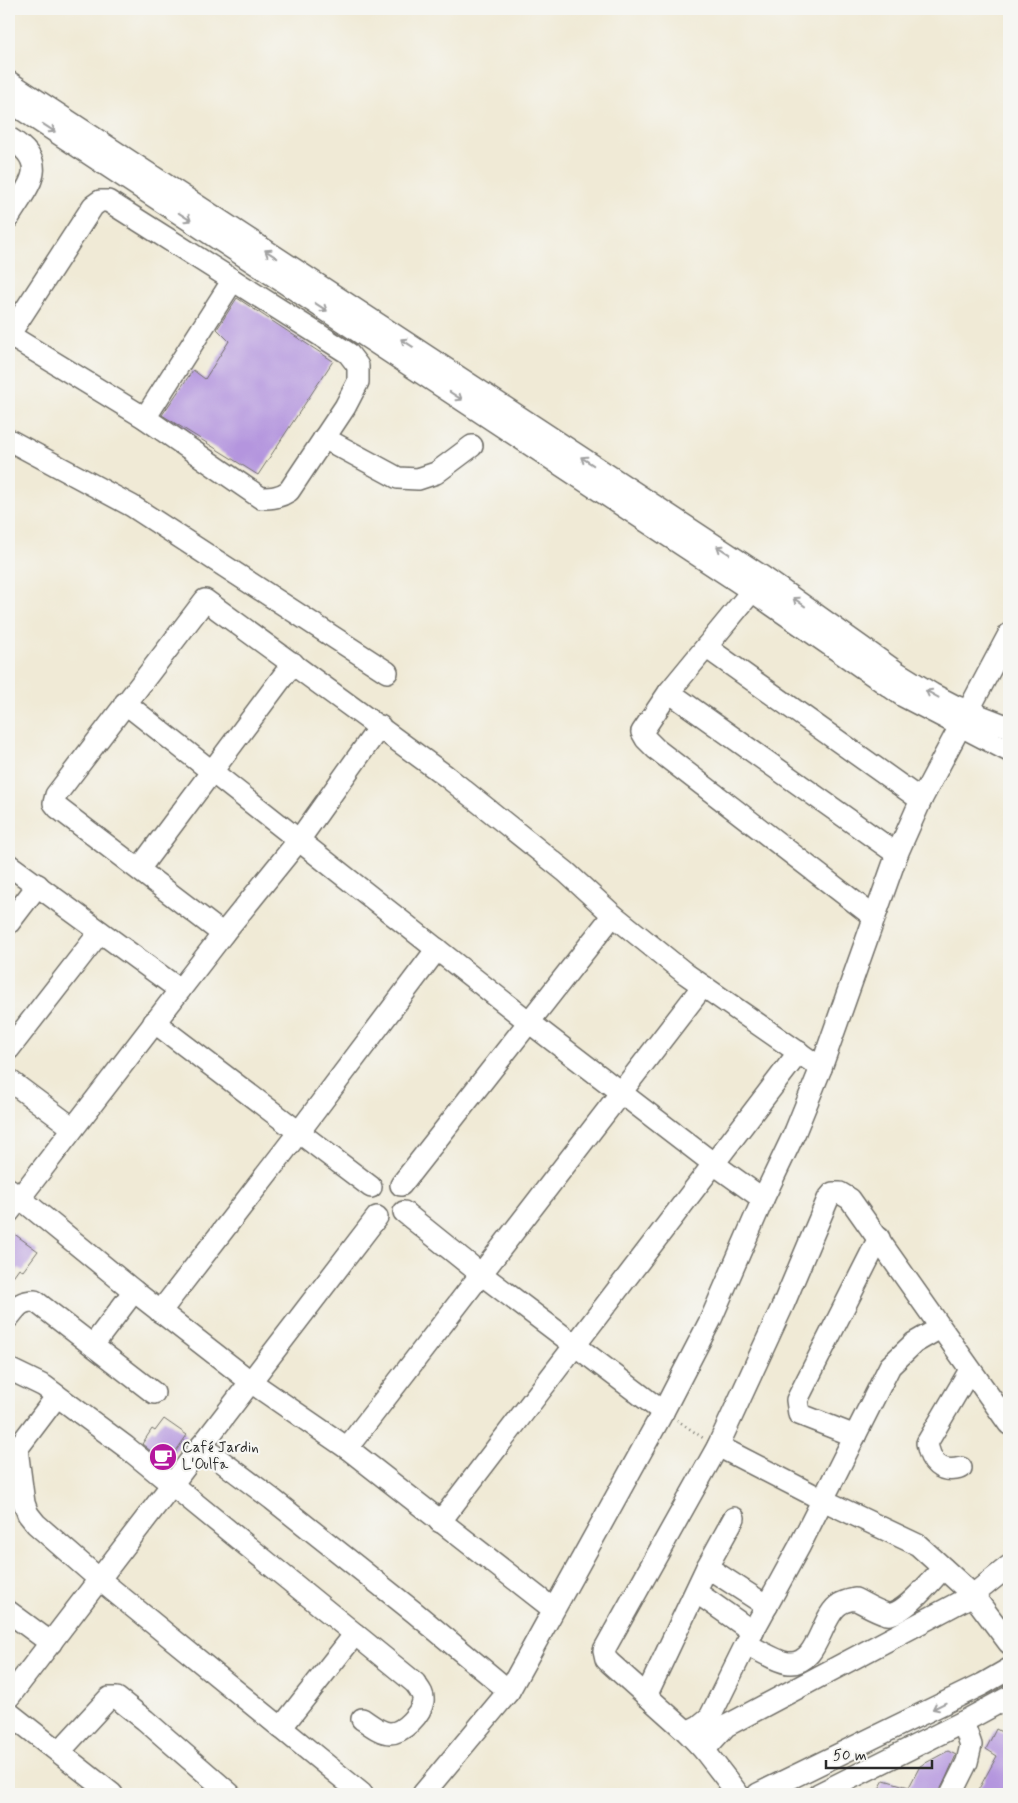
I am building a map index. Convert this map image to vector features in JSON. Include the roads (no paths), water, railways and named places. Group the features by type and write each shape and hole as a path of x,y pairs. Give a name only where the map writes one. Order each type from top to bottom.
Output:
{"street":[{"path":"9,82 758,584"},
{"path":"9,101 758,584 932,694 1009,751"},
{"path":"9,138 21,146 30,157 34,167 30,182 9,217"},
{"path":"100,201 108,201 348,353 358,366 358,382 345,408 289,491 280,496 261,498 145,418 9,335 93,206 100,201"},
{"path":"145,418 233,280"},
{"path":"324,438 398,478 418,479 436,473 472,446"},
{"path":"9,440 132,506 387,672"},
{"path":"758,584 669,692 642,732 646,739 656,748 874,917"},
{"path":"222,934 54,803 56,795 205,600 446,776 566,872 614,915 686,974 821,1068"},
{"path":"423,1794 509,1691 554,1609 670,1416 710,1319 795,1132 821,1068 897,854 921,800 1009,634"},
{"path":"706,647 921,800"},
{"path":"139,870 293,663"},
{"path":"669,692 897,854"},
{"path":"126,703 529,1022 714,1164 763,1199"},
{"path":"964,718 1009,727"},
{"path":"380,726 299,840 222,934 73,1128 12,1200 251,1382 347,1448 554,1609"},
{"path":"9,865 180,990"},
{"path":"9,923 38,885"},
{"path":"401,1184 614,915"},
{"path":"12,1038 100,932"},
{"path":"160,1312 437,950"},
{"path":"347,1448 703,986"},
{"path":"154,1022 371,1187"},
{"path":"440,1522 799,1052"},
{"path":"9,1080 73,1128"},
{"path":"389,1179 401,1184 407,1195 407,1206 404,1212 394,1219 388,1220 377,1217 368,1207 368,1193 371,1187 376,1182 389,1179"},
{"path":"738,1794 704,1750 687,1732 610,1663 606,1658 604,1650 784,1303 828,1199 833,1193 840,1192 850,1199 1009,1424"},
{"path":"404,1212 481,1274 670,1416"},
{"path":"9,1698 377,1217"},
{"path":"855,1436 799,1414 797,1400 879,1238"},
{"path":"93,1345 134,1292"},
{"path":"9,1317 19,1304 26,1301 35,1301 154,1393"},
{"path":"687,1732 699,1726 710,1717 823,1500 890,1366 914,1343 940,1328"},
{"path":"9,1369 44,1386 126,1447 415,1683 422,1693 423,1701 420,1710 405,1728 399,1732 384,1733 362,1719"},
{"path":"961,1468 952,1471 938,1466 929,1456 926,1443 970,1370"},
{"path":"57,1396 13,1446 24,1503 28,1514 36,1524 99,1579 362,1794"},
{"path":"713,1443 823,1500 918,1545 972,1595 1009,1643"},
{"path":"201,1446 406,1606 509,1691"},
{"path":"646,1696 708,1567 734,1518"},
{"path":"704,1750 726,1726 972,1595 1009,1566"},
{"path":"708,1567 767,1606"},
{"path":"696,1592 750,1638 788,1663 800,1662 809,1655 833,1611 840,1604 855,1599 888,1614 895,1613 906,1606 943,1568"},
{"path":"9,1612 51,1643"},
{"path":"282,1728 355,1634"},
{"path":"758,1794 983,1684 1009,1669"},
{"path":"819,1794 963,1722 1006,1703 983,1684"},
{"path":"59,1752 109,1698 117,1698 230,1794"},
{"path":"9,1713 112,1794"},
{"path":"951,1794 967,1762 971,1745 963,1722"}],"place":[{"name":"Café Jardin L'Oulfa","path":"163,1457"}]}
